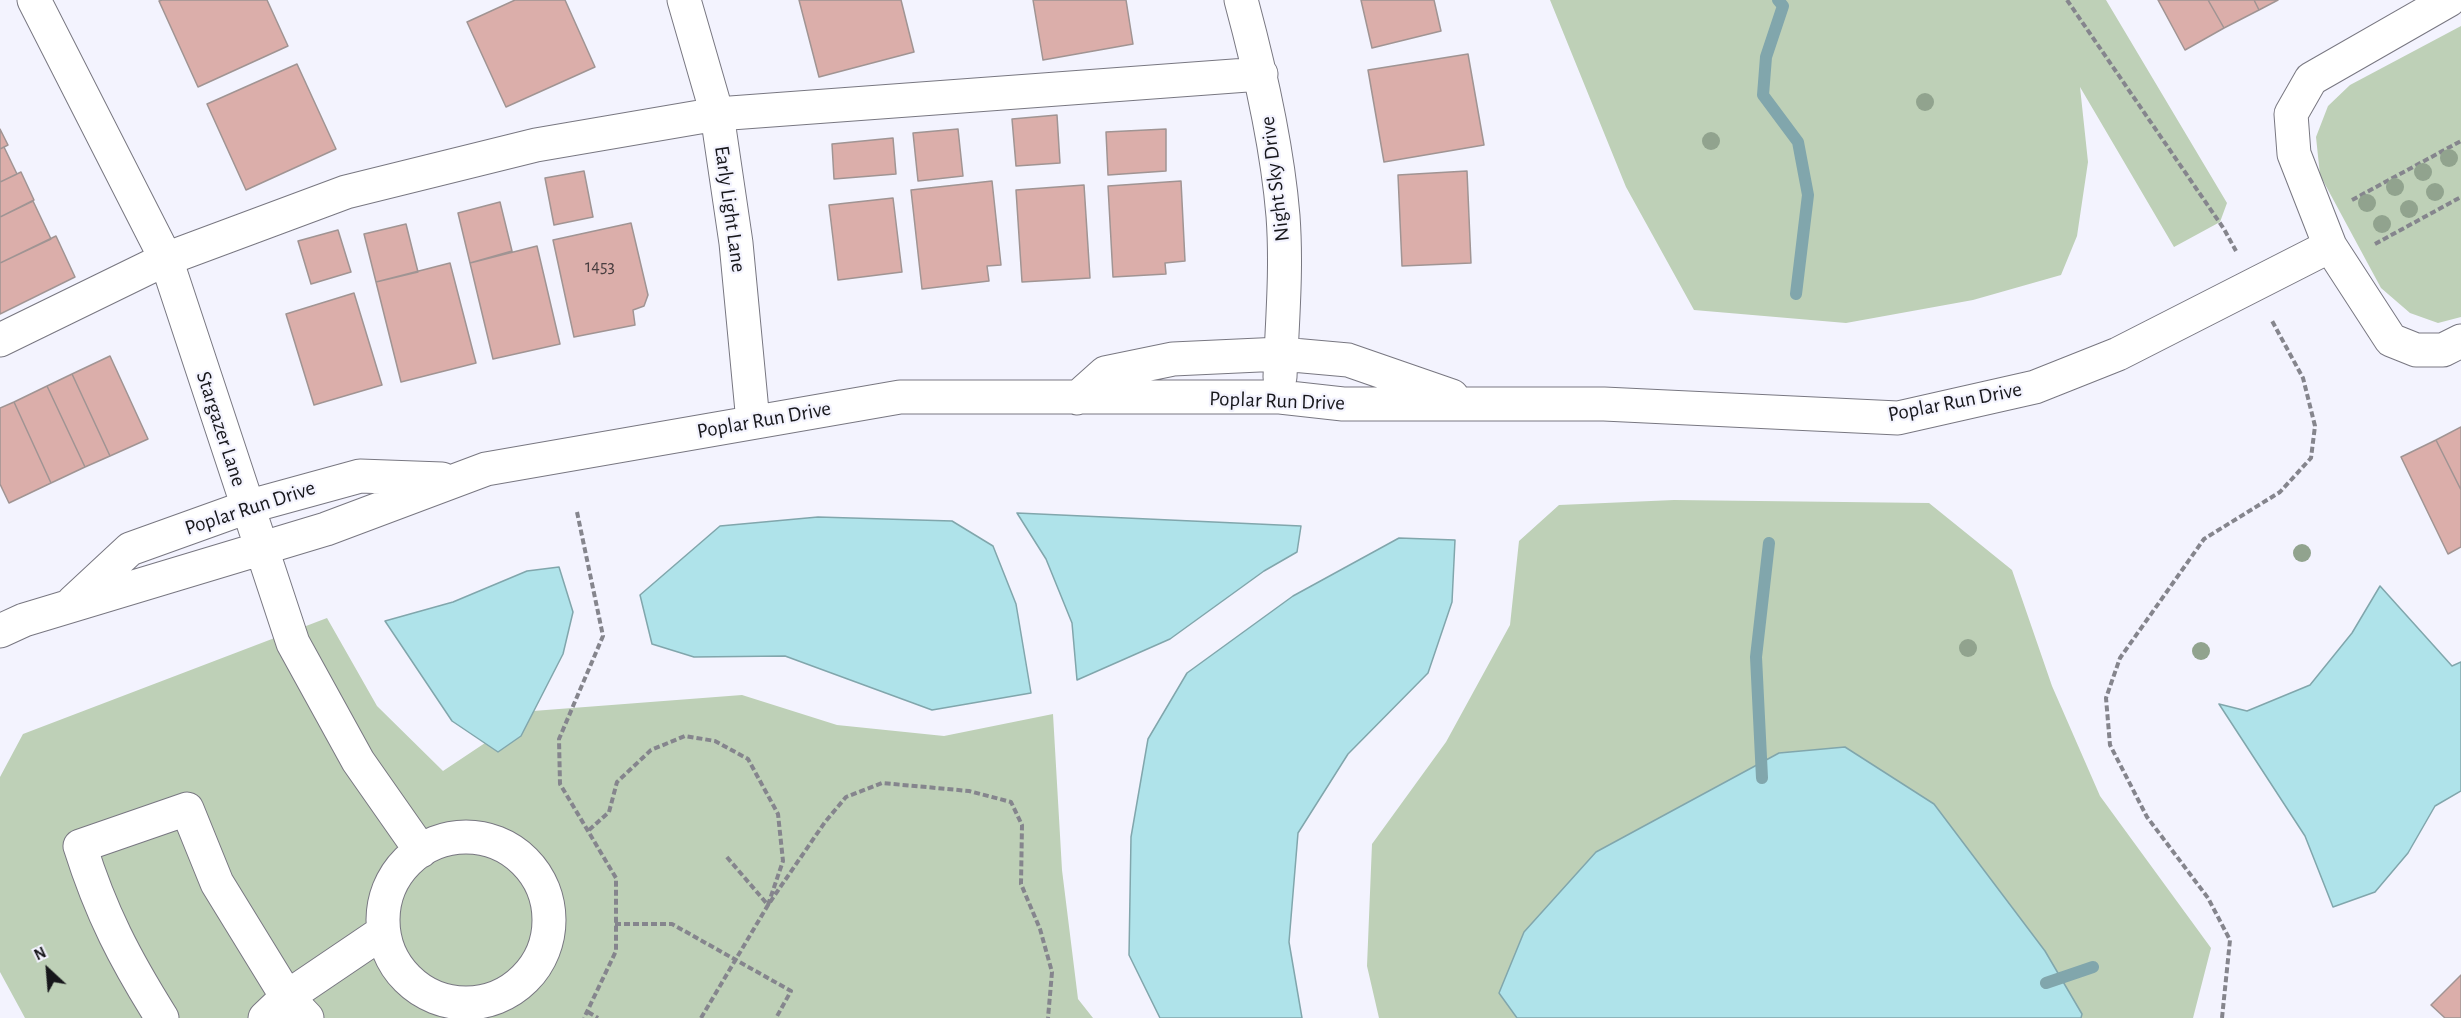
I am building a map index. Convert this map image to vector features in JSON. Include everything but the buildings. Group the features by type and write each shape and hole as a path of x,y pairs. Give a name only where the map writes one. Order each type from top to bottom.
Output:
{"street":[{"name":"Stargazer Lane","path":"34,0 166,259 293,643 358,761 421,851"},
{"name":"Early Light Lane","path":"684,0 717,114 736,243 753,422"},
{"name":"Night Sky Drive","path":"1241,0 1261,74 1283,216 1284,304 1280,397"},
{"path":"2449,0 2311,79 2291,114 2294,154 2330,246 2391,340 2416,350 2443,350 2461,341"},
{"path":"0,340 166,259 346,192 536,145 717,114 1261,74"},
{"name":"Poplar Run Drive","path":"0,631 24,620 326,529 486,469 900,397 1280,397 1343,404 1604,404 1898,418 2035,387 2118,354 2330,246"},
{"name":"Poplar Run Drive","path":"1077,398 1105,373 1173,358 1281,354 1348,360 1476,404"},
{"name":"Poplar Run Drive","path":"69,607 130,549 247,507 360,476 456,480"},
{"path":"162,1018 124,956 95,894 80,846 187,809 216,883 286,1011 383,932"},
{"path":"476,837 503,846 526,862 542,886 550,913 547,942 535,968 515,988 489,1001 461,1004 433,997 409,981 403,974 392,958 383,932 384,908 391,886 403,867 421,851 447,840 476,837"}],"path":[{"path":"2067,0 2224,229"},
{"path":"2351,200 2461,141"},
{"path":"2374,245 2461,197"},
{"path":"2222,1018 2230,940 2208,898 2147,817 2110,745 2106,698 2120,658 2204,539 2280,492 2311,458 2315,426 2303,378 2279,335"},
{"path":"577,512 603,636 559,739 560,784 616,878 616,951 584,1018"},
{"path":"588,830 609,812 618,782 651,750 685,736 715,741 748,759 778,814 783,861 768,905"},
{"path":"701,1018 768,905 825,822 846,797 882,783 969,791 1011,802 1022,825 1021,884 1040,929 1052,972 1048,1018"},
{"path":"726,856 768,905"},
{"path":"615,924 672,924 791,991 776,1018"},
{"path":"588,1012 598,1018"}],"green space":[{"path":"1550,0 2106,0 2227,203 2220,222 2174,247 2080,87 2088,162 2077,236 2061,275 1973,300 1846,323 1694,310 1626,187"},
{"path":"2461,26 2461,317 2438,323 2410,313 2381,288 2320,175 2316,137 2328,106 2350,85"},
{"path":"1674,500 1929,503 2012,570 2052,686 2100,796 2211,948 2193,1018 1379,1018 1367,966 1372,844 1446,742 1510,625 1519,541 1559,505"},
{"path":"327,618 377,706 443,771 533,711 742,695 837,725 944,736 1053,714 1062,870 1078,999 1093,1018 25,1018 0,972 0,777 23,734"}],"water":[{"path":"1017,513 1301,526 1297,552 1264,571 1170,639 1077,680 1072,623 1046,559"},
{"path":"818,517 952,521 993,546 1016,604 1031,693 932,710 785,656 694,657 652,644 640,595 720,526"},
{"path":"1399,538 1455,540 1452,602 1428,673 1348,754 1298,833 1289,942 1302,1018 1160,1018 1129,955 1131,837 1148,739 1187,673 1293,596"},
{"path":"559,567 573,612 563,654 521,736 498,752 452,721 385,621 453,602 527,571"},
{"path":"2380,586 2452,666 2461,662 2461,791 2435,806 2408,853 2375,892 2333,907 2305,836 2219,704 2247,711 2310,685 2352,633"},
{"path":"1845,747 1934,804 2045,951 2082,1014 2081,1018 1517,1018 1499,993 1524,932 1596,852 1779,753"}],"waterway":[{"path":"1778,0 1783,6 1766,57 1763,95 1798,142 1808,195 1796,294"},
{"path":"1762,778 1756,657 1769,543"},
{"path":"2046,983 2093,967"}]}
